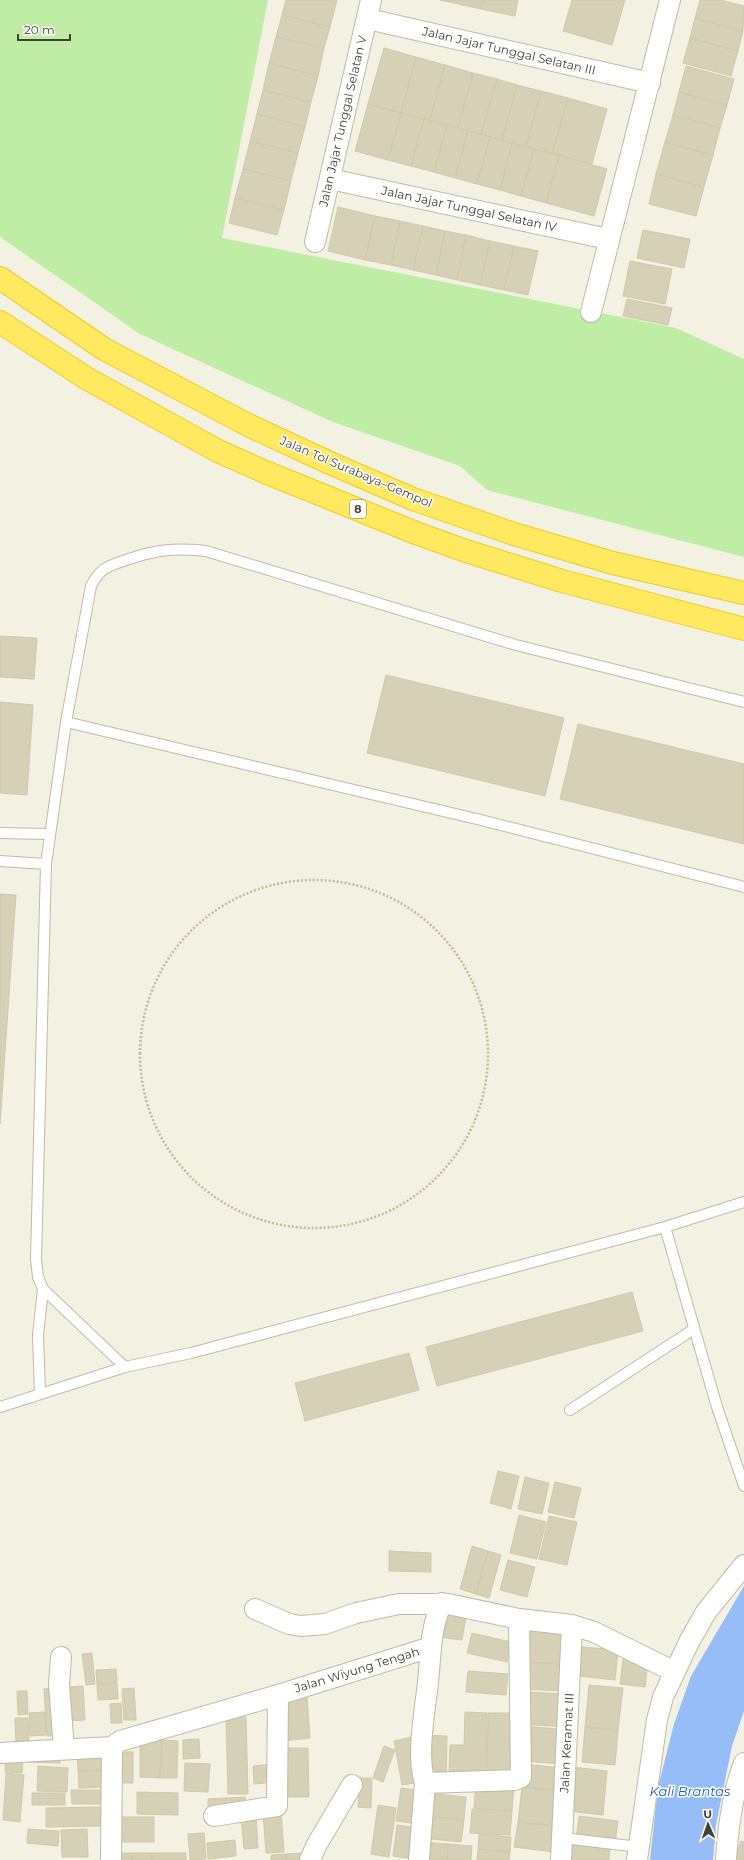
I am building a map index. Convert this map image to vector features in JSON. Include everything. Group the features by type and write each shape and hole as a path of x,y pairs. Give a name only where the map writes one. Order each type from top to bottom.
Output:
{"highway":[{"name":"Jalan Tol Surabaya–Gempol","path":"0,278 104,349 250,426 330,464 413,499 514,534 613,563 744,593"},
{"name":"8","path":"0,322 86,378 218,451 265,472 466,551 562,581 744,628"}],"street":[{"path":"591,312 608,239 650,83 670,0"},
{"name":"Jalan Jajar Tunggal Selatan III","path":"369,9 650,83"},
{"name":"Jalan Jajar Tunggal Selatan V","path":"315,242 369,9"},
{"name":"Jalan Jajar Tunggal Selatan IV","path":"330,179 608,239"},
{"path":"638,1853 656,1720 663,1697 688,1642 706,1612 744,1565"},
{"path":"255,1609 289,1624 301,1626 325,1624 356,1613 399,1604 442,1603 519,1619 572,1625 594,1632 675,1672"},
{"name":"Jalan Wiyung Tengah","path":"0,1753 112,1747 120,1741 278,1695 431,1647 439,1610 442,1603"},
{"path":"426,1783 515,1780 521,1777 519,1619"},
{"name":"Jalan Keramat III","path":"562,1860 572,1625"},
{"path":"419,1860 426,1783 423,1776 422,1731 431,1647"},
{"path":"60,1657 59,1684 64,1749"},
{"path":"214,1816 277,1806 278,1695"},
{"path":"111,1860 112,1747"},
{"path":"726,1860 728,1829 744,1763"},
{"path":"310,1860 316,1846 352,1785"}],"lane":[{"path":"125,1367 43,1289 38,1277 36,1259 46,864 49,834 66,722 91,586 96,576 105,567 152,551 182,549 206,551 516,645 744,702"},
{"path":"66,722 481,820 744,887"},
{"path":"0,832 49,834"},
{"path":"0,861 46,864"},
{"path":"0,1406 125,1367 198,1351 665,1227 744,1202"},
{"path":"665,1227 717,1407 744,1486"},
{"path":"40,1394 38,1335 43,1289"},
{"path":"570,1410 694,1329"},
{"path":"563,1838 638,1853"}],"path":[{"path":"308,880 342,882 374,890 404,905 431,924 454,950 472,979 484,1012 489,1046 487,1080 479,1113 464,1144 443,1172 417,1195 387,1212 354,1223 320,1228 285,1225 252,1216 221,1201 194,1180 171,1154 154,1124 143,1091 139,1057 142,1023 152,990 168,959 189,933 214,911 243,895 275,884 308,880"}],"green space":[{"path":"0,0 268,0 222,238 676,328 744,359 744,557 487,490 460,466 333,422 140,334 0,237"}],"water":[{"name":"Kali Brantas","path":"744,1586 744,1711 732,1746 716,1825 713,1860 650,1860 658,1787 674,1724 691,1676"}],"building":[{"path":"286,0 337,0 330,27 282,15"},
{"path":"440,0 483,0 481,9"},
{"path":"483,0 518,0 515,16 481,9"},
{"path":"572,0 625,0 612,45 563,31"},
{"path":"700,0 720,0 744,6 743,31 695,18"},
{"path":"282,15 330,27 324,48 276,37"},
{"path":"695,18 743,31 738,51 690,38"},
{"path":"276,37 324,48 318,76 269,63"},
{"path":"690,38 738,51 731,76 683,63"},
{"path":"384,48 416,57 401,113 368,104"},
{"path":"416,57 445,65 430,120 401,113"},
{"path":"269,63 318,76 311,102 263,90"},
{"path":"445,65 473,73 458,128 430,120"},
{"path":"686,66 734,79 727,105 679,92"},
{"path":"473,73 497,79 481,134 458,128"},
{"path":"497,79 517,85 502,140 481,134"},
{"path":"517,85 541,91 526,147 502,140"},
{"path":"263,90 311,102 305,127 257,114"},
{"path":"541,91 568,98 552,154 526,147"},
{"path":"679,92 727,105 720,128 673,115"},
{"path":"568,98 607,109 592,164 552,154"},
{"path":"368,104 401,113 388,160 355,151"},
{"path":"401,113 424,119 411,166 388,160"},
{"path":"257,114 305,127 298,153 250,141"},
{"path":"673,115 720,128 713,155 665,142"},
{"path":"424,119 447,125 434,172 411,166"},
{"path":"447,125 468,131 455,178 434,172"},
{"path":"468,131 490,137 477,184 455,178"},
{"path":"490,137 512,143 500,190 477,184"},
{"path":"250,141 298,153 291,181 243,169"},
{"path":"665,142 713,155 704,187 656,174"},
{"path":"512,143 534,149 521,196 500,190"},
{"path":"534,149 559,155 546,203 521,196"},
{"path":"559,155 607,169 594,216 546,203"},
{"path":"243,169 291,181 284,210 235,198"},
{"path":"656,174 704,187 696,216 649,204"},
{"path":"235,198 284,210 277,235 229,223"},
{"path":"338,207 375,216 365,260 328,251"},
{"path":"375,216 400,221 391,265 365,260"},
{"path":"400,221 423,226 413,270 391,265"},
{"path":"423,226 445,231 436,275 413,270"},
{"path":"643,230 690,239 684,268 637,258"},
{"path":"445,231 466,235 457,280 436,275"},
{"path":"466,235 490,241 480,285 457,280"},
{"path":"490,241 514,246 504,290 480,285"},
{"path":"514,246 538,251 528,295 504,290"},
{"path":"630,261 672,269 665,304 623,296"},
{"path":"627,299 672,308 668,325 623,316"},
{"path":"0,636 37,638 34,679 0,677"},
{"path":"386,675 564,718 545,796 367,753"},
{"path":"0,702 33,705 27,795 0,793"},
{"path":"578,724 744,764 744,844 560,799"},
{"path":"0,894 16,895 0,1124"},
{"path":"632,1292 643,1331 437,1386 426,1347"},
{"path":"409,1353 419,1390 305,1421 295,1383"},
{"path":"498,1471 519,1476 511,1509 490,1503"},
{"path":"525,1477 549,1483 542,1514 518,1509"},
{"path":"555,1482 581,1488 574,1518 548,1512"},
{"path":"519,1515 546,1522 537,1559 510,1553"},
{"path":"549,1516 577,1522 567,1565 539,1559"},
{"path":"472,1546 488,1551 476,1594 460,1589"},
{"path":"389,1551 431,1553 431,1572 389,1571"},
{"path":"488,1551 501,1555 489,1598 476,1594"},
{"path":"508,1560 535,1567 527,1597 500,1590"},
{"path":"443,1607 467,1611 462,1640 439,1637"},
{"path":"522,1630 568,1632 567,1664 521,1662"},
{"path":"472,1633 511,1642 507,1662 467,1653"},
{"path":"582,1647 618,1650 615,1680 579,1676"},
{"path":"92,1653 95,1684 86,1685 82,1654"},
{"path":"623,1659 648,1662 645,1687 620,1684"},
{"path":"521,1662 567,1664 566,1691 520,1689"},
{"path":"116,1669 117,1683 97,1684 96,1670"},
{"path":"468,1671 508,1674 506,1695 466,1692"},
{"path":"117,1683 118,1699 98,1700 97,1684"},
{"path":"589,1685 623,1688 618,1730 585,1727"},
{"path":"83,1686 85,1720 69,1721 67,1687"},
{"path":"60,1688 63,1735 47,1736 44,1689"},
{"path":"134,1688 136,1720 124,1720 122,1689"},
{"path":"17,1691 27,1691 28,1714 18,1715"},
{"path":"523,1692 566,1694 565,1727 522,1724"},
{"path":"307,1697 310,1738 282,1741 279,1699"},
{"path":"121,1703 122,1723 111,1723 110,1704"},
{"path":"45,1712 46,1735 30,1736 29,1713"},
{"path":"465,1712 487,1713 486,1774 449,1774 450,1745 464,1745"},
{"path":"488,1713 517,1713 516,1775 487,1775"},
{"path":"226,1717 246,1717 248,1794 228,1794"},
{"path":"15,1718 28,1718 29,1742 16,1743"},
{"path":"525,1726 567,1730 563,1764 522,1761"},
{"path":"585,1727 618,1730 615,1765 582,1762"},
{"path":"425,1735 447,1736 446,1780 424,1779"},
{"path":"412,1737 421,1782 402,1785 394,1741"},
{"path":"199,1739 200,1758 183,1759 183,1740"},
{"path":"140,1740 162,1740 160,1778 140,1777"},
{"path":"162,1740 178,1741 177,1778 160,1778"},
{"path":"384,1746 395,1750 383,1782 373,1778"},
{"path":"279,1748 308,1748 309,1797 280,1797"},
{"path":"103,1749 104,1770 78,1771 77,1751"},
{"path":"28,1752 60,1753 60,1763 28,1762"},
{"path":"118,1752 133,1752 133,1783 118,1783"},
{"path":"6,1754 23,1754 22,1773 5,1772"},
{"path":"185,1763 210,1764 208,1792 184,1791"},
{"path":"273,1764 276,1782 254,1784 253,1766"},
{"path":"524,1764 562,1768 560,1791 522,1787"},
{"path":"38,1766 68,1768 67,1792 37,1791"},
{"path":"572,1767 607,1771 603,1815 567,1811"},
{"path":"104,1770 104,1787 79,1788 78,1771"},
{"path":"6,1773 24,1775 20,1822 3,1820"},
{"path":"360,1778 372,1778 371,1808 358,1807"},
{"path":"476,1783 514,1786 512,1811 474,1808"},
{"path":"522,1787 560,1791 556,1826 518,1822"},
{"path":"401,1788 423,1791 418,1824 396,1821"},
{"path":"71,1790 104,1790 104,1804 72,1804"},
{"path":"137,1792 178,1793 178,1815 137,1814"},
{"path":"32,1793 65,1793 65,1805 32,1805"},
{"path":"427,1793 466,1797 464,1820 425,1816"},
{"path":"245,1797 246,1809 208,1811 208,1799"},
{"path":"378,1805 396,1808 389,1857 371,1854"},
{"path":"100,1807 101,1826 46,1827 46,1808"},
{"path":"472,1809 512,1811 510,1835 470,1833"},
{"path":"281,1811 284,1852 266,1853 263,1813"},
{"path":"256,1816 258,1848 244,1849 241,1817"},
{"path":"425,1816 464,1820 461,1842 422,1838"},
{"path":"579,1816 618,1821 615,1844 576,1839"},
{"path":"117,1817 154,1817 154,1842 117,1842"},
{"path":"518,1822 558,1827 554,1852 514,1847"},
{"path":"397,1825 419,1828 415,1859 393,1856"},
{"path":"28,1829 59,1831 58,1846 27,1843"},
{"path":"87,1829 88,1857 62,1857 61,1830"},
{"path":"204,1833 206,1859 190,1860 188,1834"},
{"path":"479,1834 511,1837 510,1852 478,1849"},
{"path":"235,1840 236,1856 208,1859 207,1843"},
{"path":"571,1841 610,1845 609,1860 569,1860"},
{"path":"741,1841 744,1842 744,1860 735,1860"},
{"path":"422,1842 448,1844 447,1860 420,1860"},
{"path":"448,1844 472,1846 471,1860 447,1860"},
{"path":"478,1849 510,1852 509,1860 477,1860"},
{"path":"119,1853 132,1853 132,1860 119,1860"},
{"path":"132,1853 152,1853 152,1860 132,1860"},
{"path":"152,1853 186,1853 186,1860 152,1860"},
{"path":"302,1853 302,1860 286,1860 286,1854"},
{"path":"286,1854 286,1860 271,1860 271,1855"}]}
